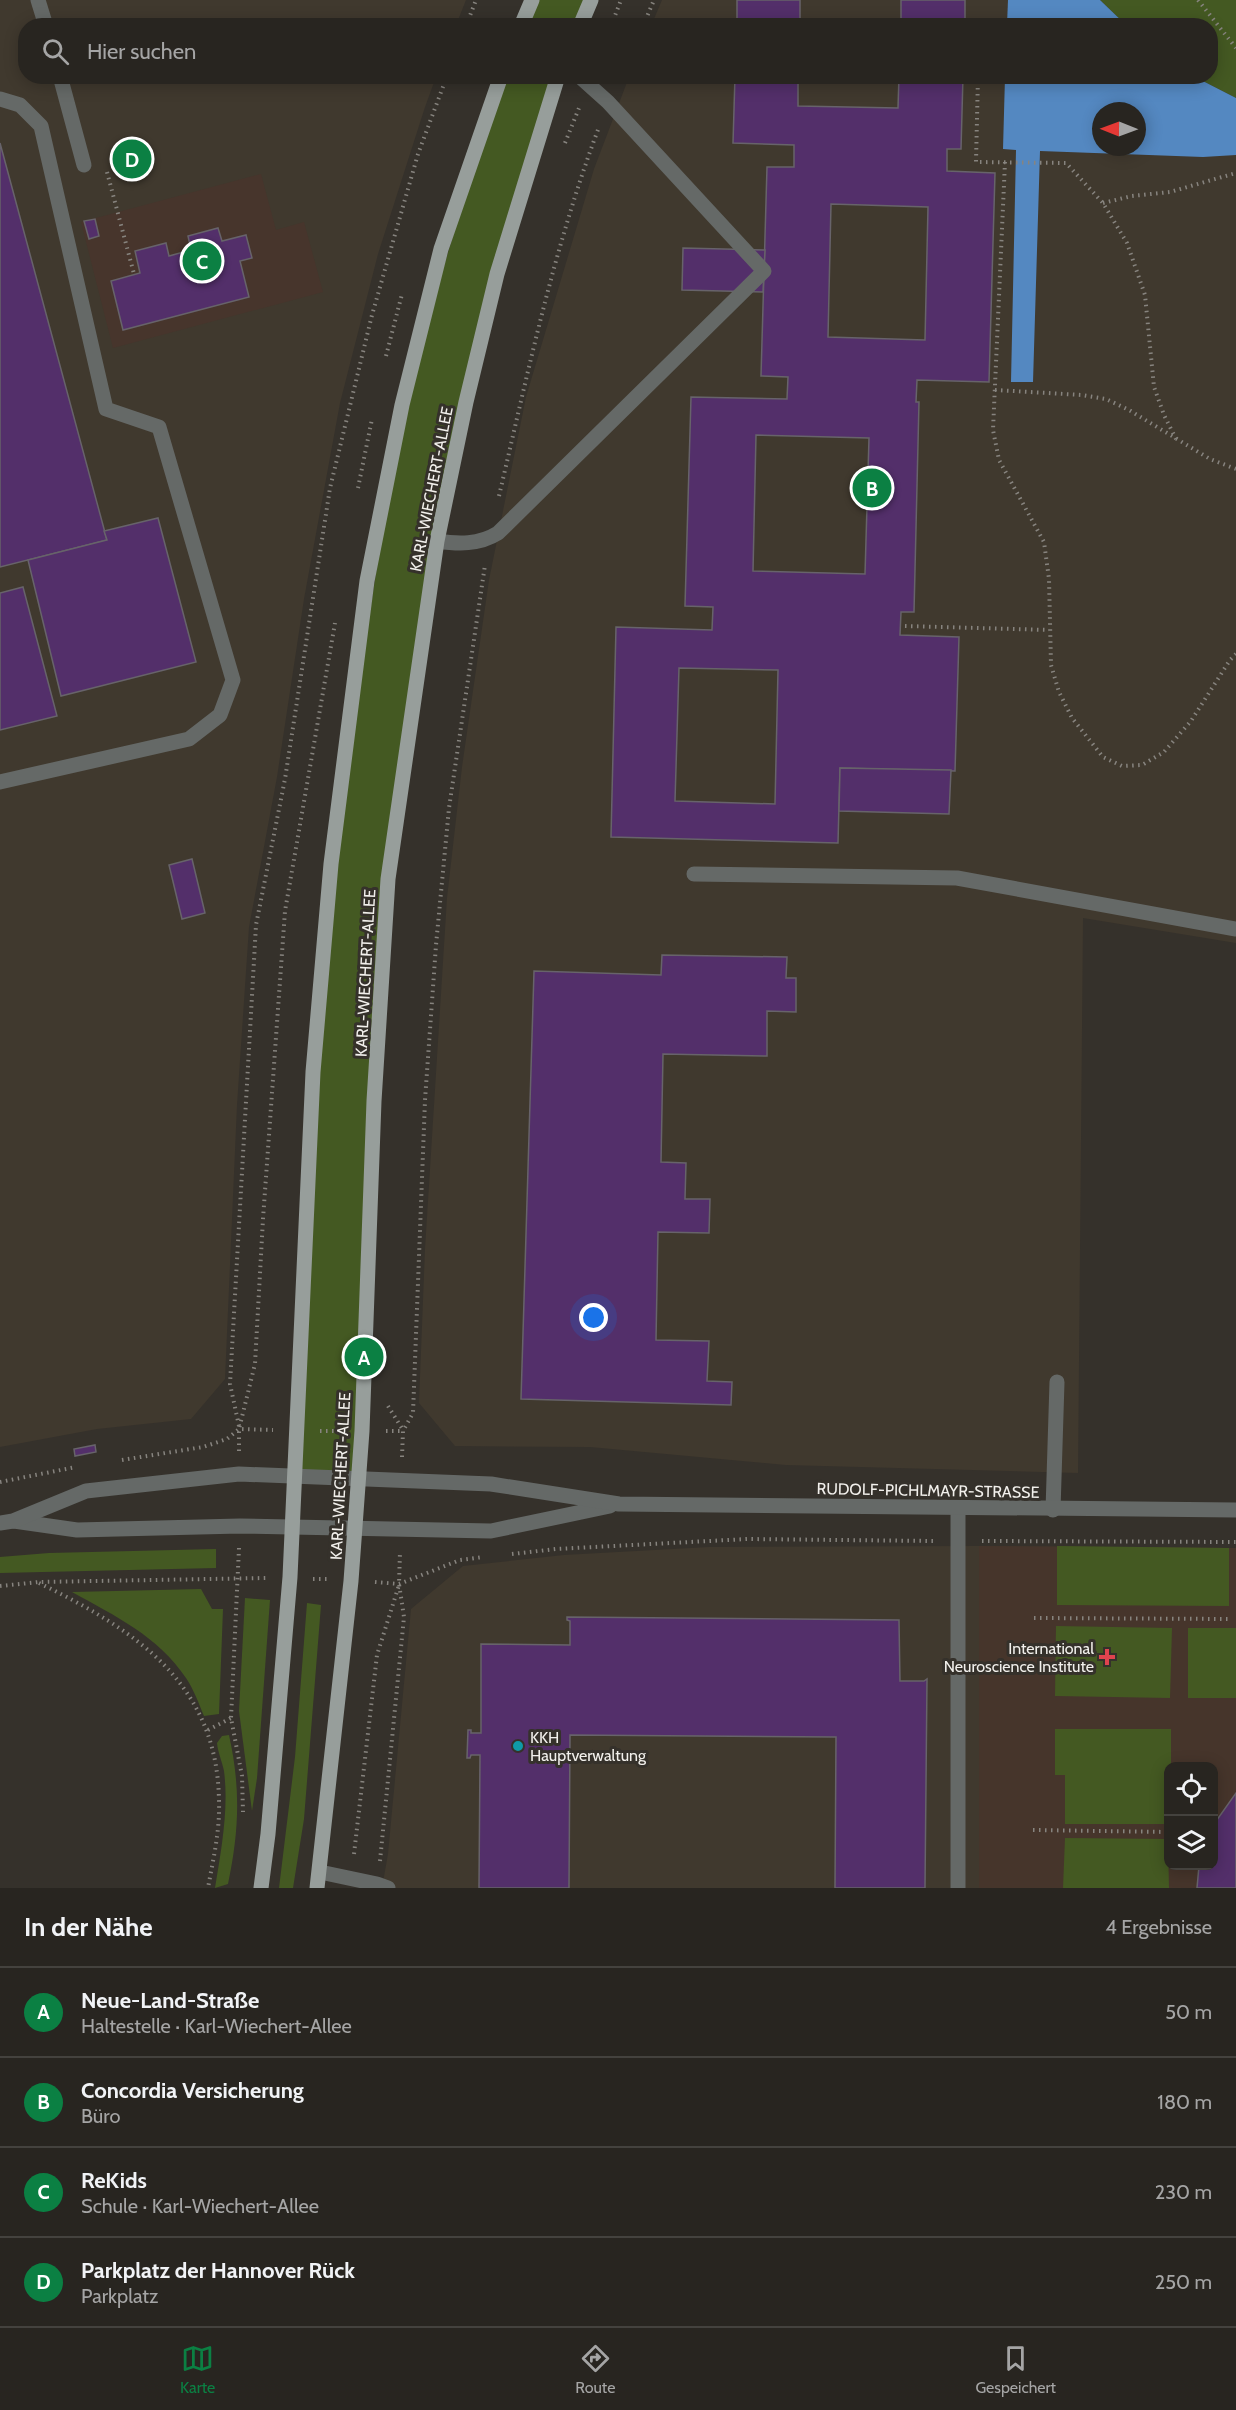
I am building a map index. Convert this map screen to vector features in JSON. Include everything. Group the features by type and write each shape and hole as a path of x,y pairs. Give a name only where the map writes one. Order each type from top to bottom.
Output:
{"main road":[{"path":"524,18 532,0"},
{"path":"583,18 591,0"},
{"path":"261,1888 268,1834 290,1577 314,1060 331,864 367,581 402,405 441,249 498,84"},
{"name":"KARL-WIECHERT-ALLEE","path":"317,1888 355,1528 374,1113 388,879 437,541 466,402 498,274 556,84"}],"street":[{"path":"39,0 43,18"},
{"path":"62,84 84,165"},
{"path":"437,541 461,544 489,538 506,525 764,271 609,102 589,84"},
{"path":"0,99 20,105 41,126 106,409 159,427 233,680 220,715 189,739 0,782"},
{"path":"694,874 957,878 1236,929"},
{"path":"1053,1510 1057,1382"},
{"path":"7,1522 86,1491 239,1474 295,1475"},
{"name":"RUDOLF-PICHLMAYR-STRASSE","path":"295,1475 358,1480 491,1484 619,1504 1236,1510"},
{"name":"RUDOLF-PICHLMAYR-STRASSE","path":"292,1527 491,1531 619,1504"},
{"path":"958,1509 958,1888"},
{"path":"7,1522 77,1530 203,1526 292,1527"},
{"path":"320,1872 382,1886"}],"path":[{"path":"469,18 476,0"},
{"path":"614,18 621,0"},
{"path":"646,18 654,0"},
{"path":"1197,0 1212,18"},
{"path":"1218,26 1236,48"},
{"path":"239,1455 240,1429 230,1384 256,925 285,779 330,488 372,315 418,154 444,84"},
{"path":"563,149 583,84"},
{"path":"978,84 976,162 1066,164 1103,203 1127,243 1145,295 1155,387 1164,415 1176,439"},
{"path":"383,1398 403,1431 413,1413 425,1100 440,899 449,808 489,538 546,292 586,163 609,102"},
{"path":"1005,162 993,430 999,460 1044,542 1049,579 1052,665 1059,692 1072,718 1103,758 1122,766 1142,765 1164,752 1191,721 1236,654"},
{"path":"106,170 134,274"},
{"path":"1103,203 1132,196 1170,192 1236,173"},
{"path":"995,390 1082,395 1106,399 1129,410 1210,459 1236,469"},
{"path":"905,626 1049,630"},
{"path":"116,1461 203,1447 227,1439 240,1429"},
{"path":"0,1482 84,1466"},
{"path":"382,1886 404,1617 399,1584 400,1530"},
{"path":"503,1555 556,1549 747,1539 1236,1542"},
{"path":"239,1551 231,1718 242,1776 243,1822"},
{"path":"0,1586 39,1582 290,1577 399,1584 460,1560 492,1556"},
{"path":"39,1582 108,1619 134,1636 166,1665 189,1695 207,1730 216,1764 219,1802 216,1847 208,1888"},
{"path":"352,1879 377,1655 399,1584"},
{"path":"1034,1618 1228,1619"},
{"path":"207,1730 231,1718"},
{"path":"1033,1830 1164,1832"}],"shaded area":[{"path":"0,0 466,0 459,18 18,18 18,84 433,84 378,254 340,403 304,599 277,777 249,927 237,1105 225,1379 191,1419 97,1429 0,1447"},
{"path":"662,0 1100,0 1119,18 654,18"},
{"path":"626,84 1210,84 1236,98 1236,943 1083,918 1078,1473 786,1465 590,1447 455,1446 419,1403 425,1249 447,898 462,767 489,580 526,397 594,169"},
{"path":"261,174 276,230 304,222 323,292 113,348 81,222"},
{"name":"International Neuroscience Institute","path":"979,1546 1236,1548 1236,1888 979,1888"},
{"path":"709,1547 1236,1548 1236,1888 382,1888 388,1854 411,1609 463,1566 564,1555"}],"green space":[{"path":"532,0 591,0 583,18 524,18"},
{"path":"1100,0 1236,0 1236,98 1209,84 1218,84 1218,18 1119,18"},
{"path":"499,84 556,84 466,402 388,879 358,1480 295,1475 331,864 402,405"},
{"path":"1057,1546 1229,1548 1229,1606 1057,1605"},
{"path":"216,1549 216,1568 0,1573 0,1557 49,1553"},
{"path":"201,1589 212,1609 223,1609 219,1714 204,1716 186,1678 162,1650 135,1628 72,1592"},
{"path":"245,1598 270,1600 257,1778 252,1811 239,1711"},
{"path":"307,1603 321,1605 304,1819 293,1888 279,1888 295,1757"},
{"path":"1056,1626 1172,1628 1170,1698 1055,1696"},
{"path":"1188,1628 1236,1628 1236,1698 1188,1698"},
{"path":"1055,1729 1171,1729 1171,1762 1164,1762 1164,1824 1065,1824 1065,1775 1055,1775"},
{"path":"229,1735 237,1792 236,1828 228,1884 215,1888 226,1800 224,1771 217,1743 222,1736"},
{"path":"1065,1838 1164,1839 1164,1870 1169,1870 1169,1888 1063,1888"}],"water":[{"path":"1008,0 1100,0 1119,18 1007,18"},
{"path":"1005,84 1209,84 1236,98 1236,155 1203,157 1146,155 1146,102 1092,102 1092,153 1040,151 1033,382 1011,382 1016,150 1003,149"}],"building":[{"path":"737,0 800,0 800,18 737,18"},
{"path":"901,0 965,0 965,18 901,18"},
{"path":"735,84 798,84 798,106 898,108 899,84 963,84 961,149 947,149 947,171 995,173 989,382 917,380 916,402 919,402 914,612 901,612 900,635 959,637 955,771 840,768 838,843 611,837 616,627 712,630 713,607 685,606 691,397 787,399 788,377 761,376 767,167 794,167 794,145 733,143","holes":["831,204 928,207 925,340 828,337","756,435 869,438 865,574 753,571","679,668 778,670 775,804 675,801"]},
{"path":"0,143 107,540 0,567"},
{"path":"95,219 99,236 89,239 84,221"},
{"path":"218,228 222,241 246,235 252,258 240,261 249,297 123,330 111,281 140,273 135,251 166,243 169,256 191,250 188,236"},
{"path":"683,248 765,250 763,292 682,290"},
{"path":"158,518 196,662 61,696 28,560 107,540 104,531"},
{"path":"23,587 57,716 0,730 0,593"},
{"path":"840,768 951,770 949,814 839,811"},
{"path":"192,859 205,913 182,919 169,865"},
{"path":"662,955 787,957 786,978 796,978 796,1012 767,1011 767,1056 663,1054 661,1162 686,1163 685,1199 710,1199 709,1233 658,1232 656,1340 709,1341 707,1381 732,1382 731,1405 521,1399 534,971 661,975"},
{"path":"95,1445 96,1452 75,1456 74,1449"},
{"name":"KKH Hauptverwaltung","path":"567,1617 899,1620 900,1681 927,1679 925,1888 835,1888 836,1737 570,1735 569,1888 479,1888 480,1755 471,1755 467,1758 468,1730 471,1730 471,1733 481,1733 481,1644 570,1645 570,1621"},
{"path":"1236,1793 1236,1888 1197,1888 1199,1870 1218,1870 1218,1818"}],"place":[{"name":"Parkplatz der Hannover Rück","path":"132,159"},
{"name":"ReKids","path":"202,261"},
{"name":"Concordia Versicherung","path":"872,488"},
{"name":"Neue-Land-Straße","path":"364,1357"},
{"name":"International Neuroscience Institute","path":"1107,1657"},
{"name":"KKH Hauptverwaltung","path":"518,1746"}]}
